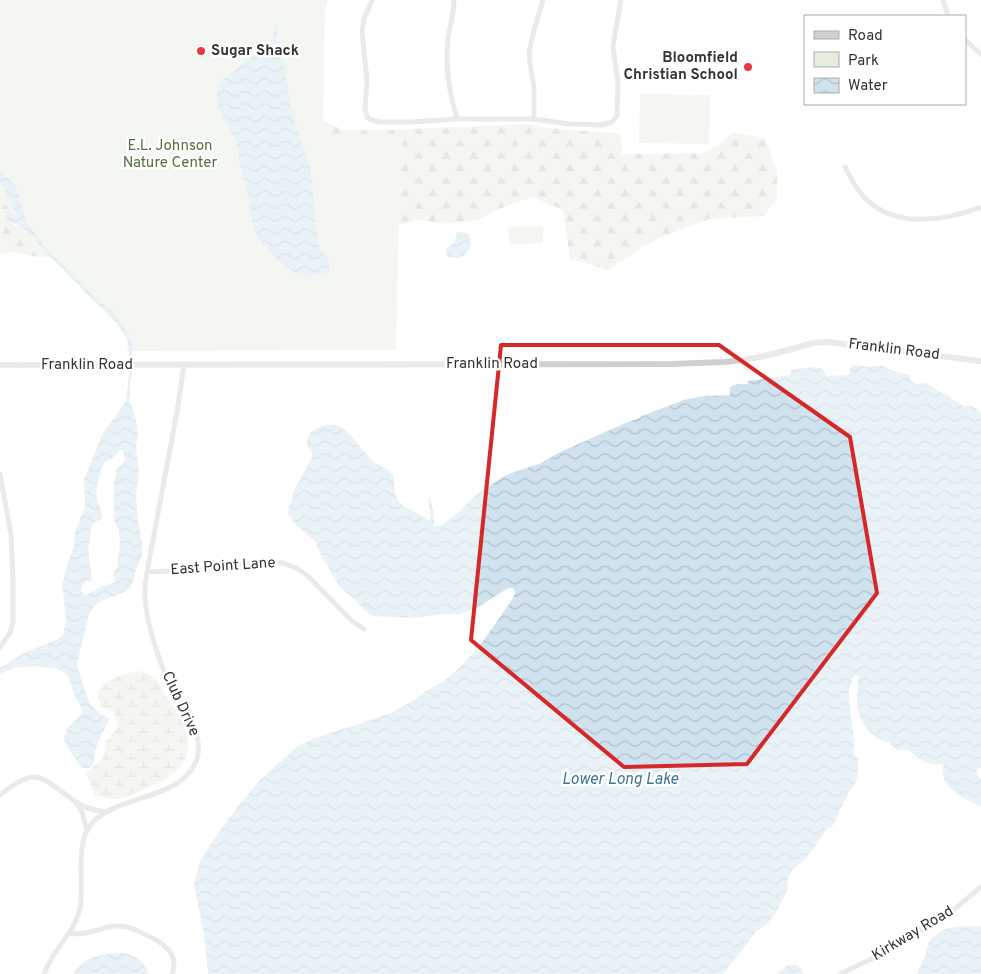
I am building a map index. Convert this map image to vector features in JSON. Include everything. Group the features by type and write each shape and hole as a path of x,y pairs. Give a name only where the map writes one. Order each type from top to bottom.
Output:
{"street":[{"path":"372,0 364,19 362,31 367,81 365,109 367,117 371,120 380,122 411,122 457,119 534,119 559,124 608,124 615,119 618,84 613,46 621,0"},
{"path":"454,0 448,40 447,68 448,86 457,119"},
{"path":"534,119 534,87 529,52 543,0"},
{"path":"943,0 948,15"},
{"path":"966,41 981,54"},
{"path":"845,167 859,191 876,208 890,215 905,218 932,218 953,216 981,207"},
{"name":"Franklin Road","path":"0,365 681,364 750,359 824,342 981,361"},
{"name":"Club Drive","path":"86,830 94,820 105,812 173,786 189,772 196,762 198,754 198,740 166,675 152,634 145,603 147,572 184,365"},
{"path":"0,474 11,535 13,579 13,622 10,633 0,647"},
{"name":"East Point Lane","path":"147,572 265,562 283,563 307,575 352,622 364,628"},
{"path":"0,795 20,781 37,777 48,781 86,808 105,812"},
{"path":"44,974 52,956 69,933 77,918 80,906 83,839 86,830 82,812 77,803"},
{"name":"Kirkway Road","path":"840,974 882,954 920,930 944,918 981,887"},
{"path":"69,933 86,934 107,927 120,926 132,928 152,938 170,952 174,959 172,974"}],"highlighted area":[{"path":"501,345 719,345 850,437 877,593 747,764 624,767 471,640"}],"green space":[{"name":"E.L. Johnson Nature Center","path":"0,0 325,0 323,135 400,135 396,350 127,351 128,340 120,327 68,275 39,239 0,198"},
{"name":"E.L. Johnson Nature Center","path":"4,0 328,0 318,39 317,118 343,130 527,124 547,128 621,134 622,154 706,153 733,133 765,138 777,172 777,199 764,216 709,219 652,241 608,270 570,259 563,210 533,197 506,206 479,219 448,224 418,220 389,228 130,336 48,250 28,224 0,10"},
{"path":"640,94 710,95 709,144 639,143"},
{"path":"0,185 16,215 9,211 13,224 32,234 40,247 51,258 12,251 0,255"},
{"path":"541,226 543,228 543,241 541,243 509,243 509,227"},
{"path":"140,671 156,679 178,713 188,737 188,748 185,758 179,768 169,777 134,794 114,799 95,795 86,773 103,758 105,744 118,726 114,713 101,706 98,698 100,689 104,684 115,678"}],"water":[{"path":"275,27 277,27 277,35 273,50 283,60 292,113 310,167 317,239 320,248 329,260 329,271 324,274 298,275 277,259 261,242 253,226 237,142 218,108 217,90 221,82 248,59 253,56 262,56 268,52"},
{"path":"0,172 15,186 28,224 48,250 97,300 110,308 130,336 132,346 130,403 136,419 138,436 136,447 139,474 136,496 142,556 130,587 124,592 99,602 91,610 88,618 77,664 90,704 109,719 96,748 93,765 88,768 82,768 63,738 67,729 83,711 66,674 60,670 49,668 16,667 0,674 0,668 26,652 56,640 63,635 66,619 62,585 74,547 75,532 85,506 84,479 103,433 126,401 129,375 127,338 108,312 93,301 40,247 32,234 8,220 7,211 15,215 17,213 10,203 4,187 0,185","holes":["121,449 125,461 117,468 114,482 114,520 119,531 120,543 118,566 113,574 115,582 84,595 81,592 82,585 87,580 90,581 92,579 88,548 91,527 94,522 101,519 102,515 97,501 97,484 105,462 112,459"]},
{"path":"457,233 469,234 469,250 461,257 447,256 446,251 448,247 454,243"},
{"name":"Lower Long Lake","path":"852,365 868,367 881,365 896,372 910,375 913,383 926,383 947,394 963,406 968,405 975,408 981,414 981,768 977,769 976,772 977,776 981,779 981,806 964,798 948,786 943,776 944,764 926,763 911,751 898,750 889,742 871,733 859,714 857,700 858,676 855,675 849,693 854,753 858,758 856,781 832,827 827,828 807,857 791,872 787,884 788,888 775,913 754,935 723,974 208,974 204,934 194,885 200,861 236,809 261,779 298,746 315,738 391,713 444,681 479,647 512,600 515,592 513,588 509,588 477,608 459,614 442,614 414,618 373,616 364,610 340,587 323,559 315,541 296,525 288,514 294,490 312,457 307,442 312,432 329,424 337,425 344,429 373,461 392,474 397,499 400,503 429,521 431,520 428,498 430,497 434,526 437,526 452,518 476,495 506,475 541,463 558,453 642,416 684,400 708,395 730,395 730,387 737,384 747,384 748,381 791,375 791,370 815,367 823,369 826,376 848,375"},
{"path":"962,926 981,926 981,974 917,974 928,944 933,937 945,929"},
{"path":"116,953 136,957 149,974 73,974 77,968 91,958"},
{"path":"789,965 798,965 804,974 777,974"}],"place":[{"name":"Sugar Shack","path":"201,51"},
{"name":"Bloomfield Christian School","path":"748,67"}]}
